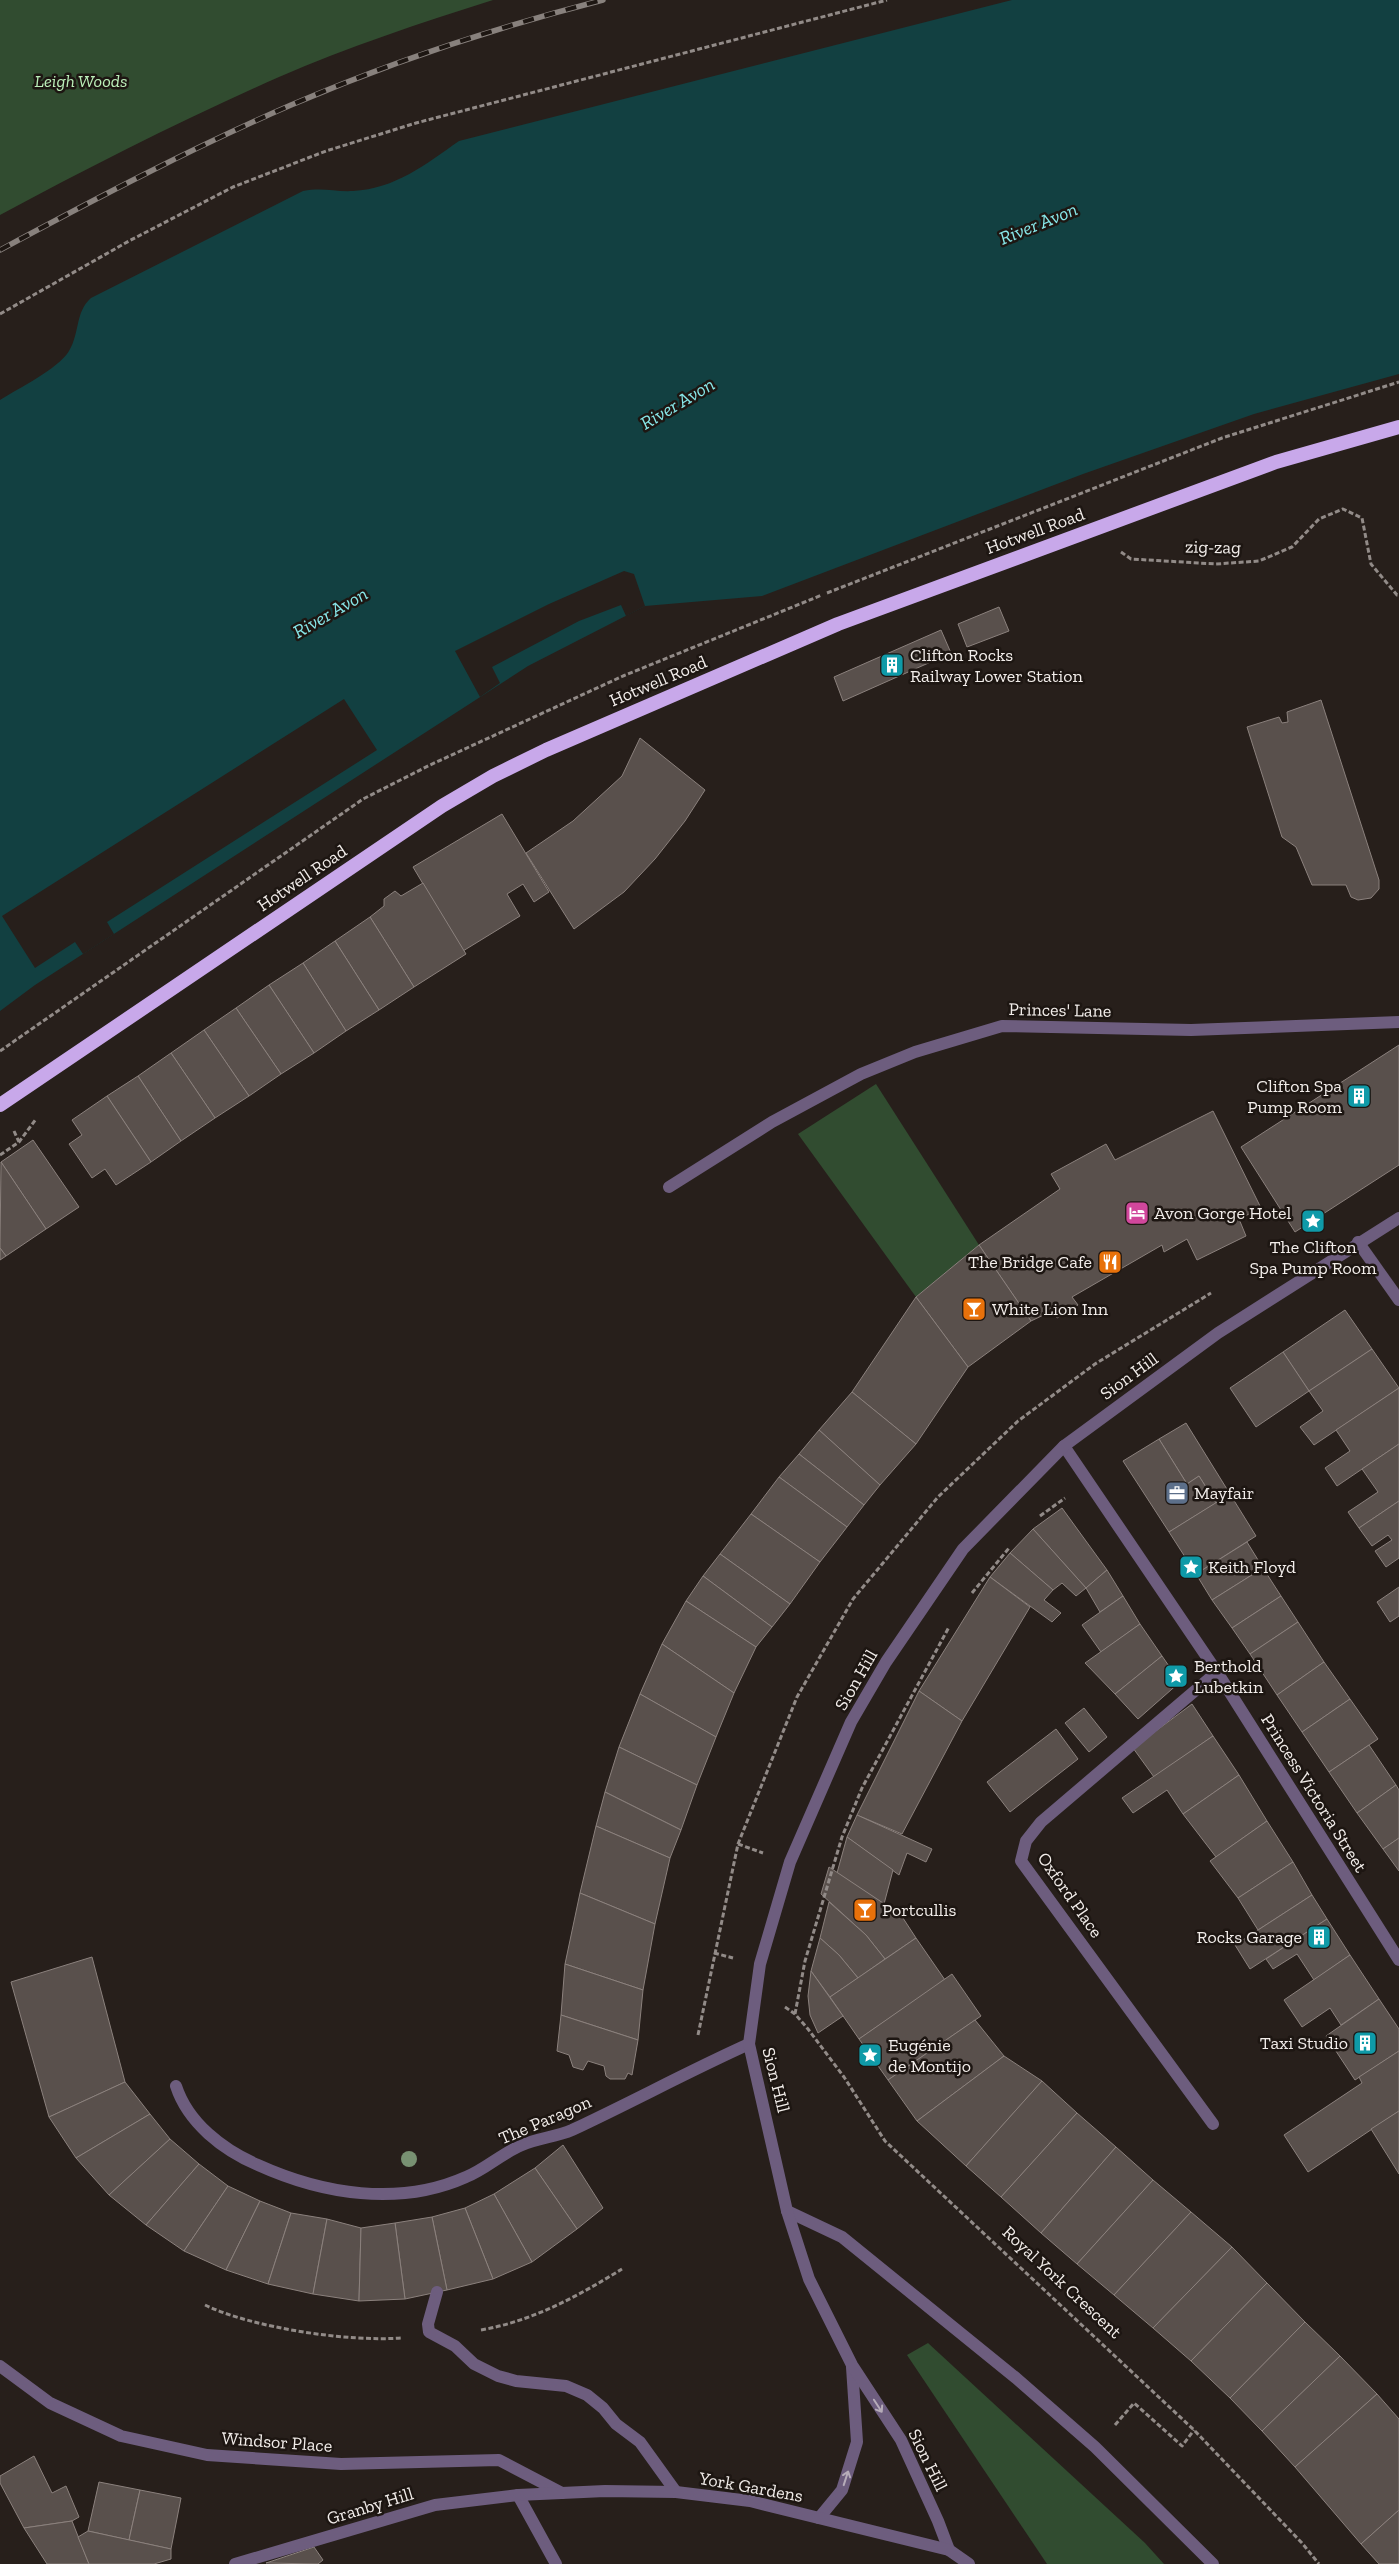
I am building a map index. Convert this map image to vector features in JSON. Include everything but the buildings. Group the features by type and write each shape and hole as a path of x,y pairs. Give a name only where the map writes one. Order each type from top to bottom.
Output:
{"highway":[{"name":"Hotwell Road","path":"0,1106 442,806 493,776 546,750 838,624 1276,462 1399,427"}],"street":[{"name":"Princes' Lane","path":"669,1187 772,1122 861,1074 915,1052 1002,1026 1191,1030 1399,1022"},
{"name":"Sion Hill","path":"949,2550 938,2520 900,2440 852,2365 809,2279 787,2211 749,2044 760,1964 790,1862 852,1722 886,1662 963,1549 1064,1446 1218,1333 1358,1242 1399,1218"},
{"path":"1358,1242 1399,1300"},
{"name":"Princess Victoria Street","path":"1064,1446 1217,1672 1399,1960"},
{"name":"Oxford Place","path":"1213,2124 1021,1861 1026,1841 1041,1822 1217,1672"},
{"name":"The Paragon","path":"176,2086 184,2105 199,2125 220,2143 250,2162 294,2180 317,2186 351,2193 394,2194 438,2188 468,2176 519,2146 570,2130 697,2067 749,2044"},
{"path":"787,2211 842,2237 1016,2378 1095,2447 1213,2564"},
{"path":"437,2292 429,2319 429,2332 455,2346 474,2364 485,2371 516,2381 566,2386 587,2395 604,2408 616,2424 640,2442 676,2492"},
{"name":"Sion Hill","path":"820,2518 842,2490 858,2442 852,2365"},
{"name":"Windsor Place","path":"0,2366 50,2403 121,2436 207,2455 341,2464 499,2460 564,2494"},
{"name":"York Gardens","path":"518,2495 605,2491 676,2492 750,2501 949,2550 969,2564"},
{"path":"518,2495 556,2564"},
{"name":"Granby Hill","path":"235,2564 435,2505 518,2495"}],"path":[{"path":"0,314 129,241 233,187 326,151 416,123 887,0"},
{"name":"zig-zag","path":"1131,559 1216,564 1259,560 1292,547 1318,519 1343,510 1362,518 1370,564 1399,595"},
{"path":"0,1155 19,1142 40,1113"},
{"path":"1034,1520 1057,1503"},
{"path":"970,1595 1014,1542"},
{"name":"Royal York Crescent","path":"950,1624 862,1788 842,1837 805,1961 795,2014 844,2077 886,2141 1194,2430 1302,2543 1319,2564"},
{"path":"1095,2447 1134,2403 1182,2446 1194,2430"}],"green space":[{"name":"Leigh Woods","path":"0,0 493,0 384,36 279,77 138,143 0,215"},
{"path":"876,1084 979,1245 916,1297 798,1134"},
{"path":"928,2343 1145,2543 1164,2564 1047,2564 907,2355"}],"water":[{"name":"River Avon","path":"1012,0 1399,0 1399,374 1254,414 1083,474 762,596 645,606 528,666 35,985 0,1011 0,400 47,371 64,358 75,337 82,310 91,298 303,191 317,189 353,191 383,186 409,174 459,141"}],"pier":[{"path":"624,571 634,574 645,606 626,616 621,605 579,621 492,667 500,683 480,697 455,651 549,604"},
{"path":"344,699 377,750 107,922 114,934 83,954 75,942 35,968 2,916"}],"railway":[{"path":"0,250 180,156 254,121 329,89 445,46 603,0"}],"place":[{"name":"Clifton Rocks Railway Lower Station","path":"892,665"},
{"name":"Clifton Spa Pump Room","path":"1359,1096"},
{"name":"Avon Gorge Hotel","path":"1137,1213"},
{"name":"The Clifton Spa Pump Room","path":"1313,1221"},
{"name":"The Bridge Cafe","path":"1110,1262"},
{"name":"White Lion Inn","path":"974,1309"},
{"name":"Mayfair","path":"1177,1493"},
{"name":"Keith Floyd","path":"1191,1567"},
{"name":"Berthold Lubetkin","path":"1176,1676"},
{"name":"Portcullis","path":"865,1910"},
{"name":"Rocks Garage","path":"1319,1937"},
{"name":"Taxi Studio","path":"1365,2043"},
{"name":"Eugénie de Montijo","path":"870,2055"}]}
